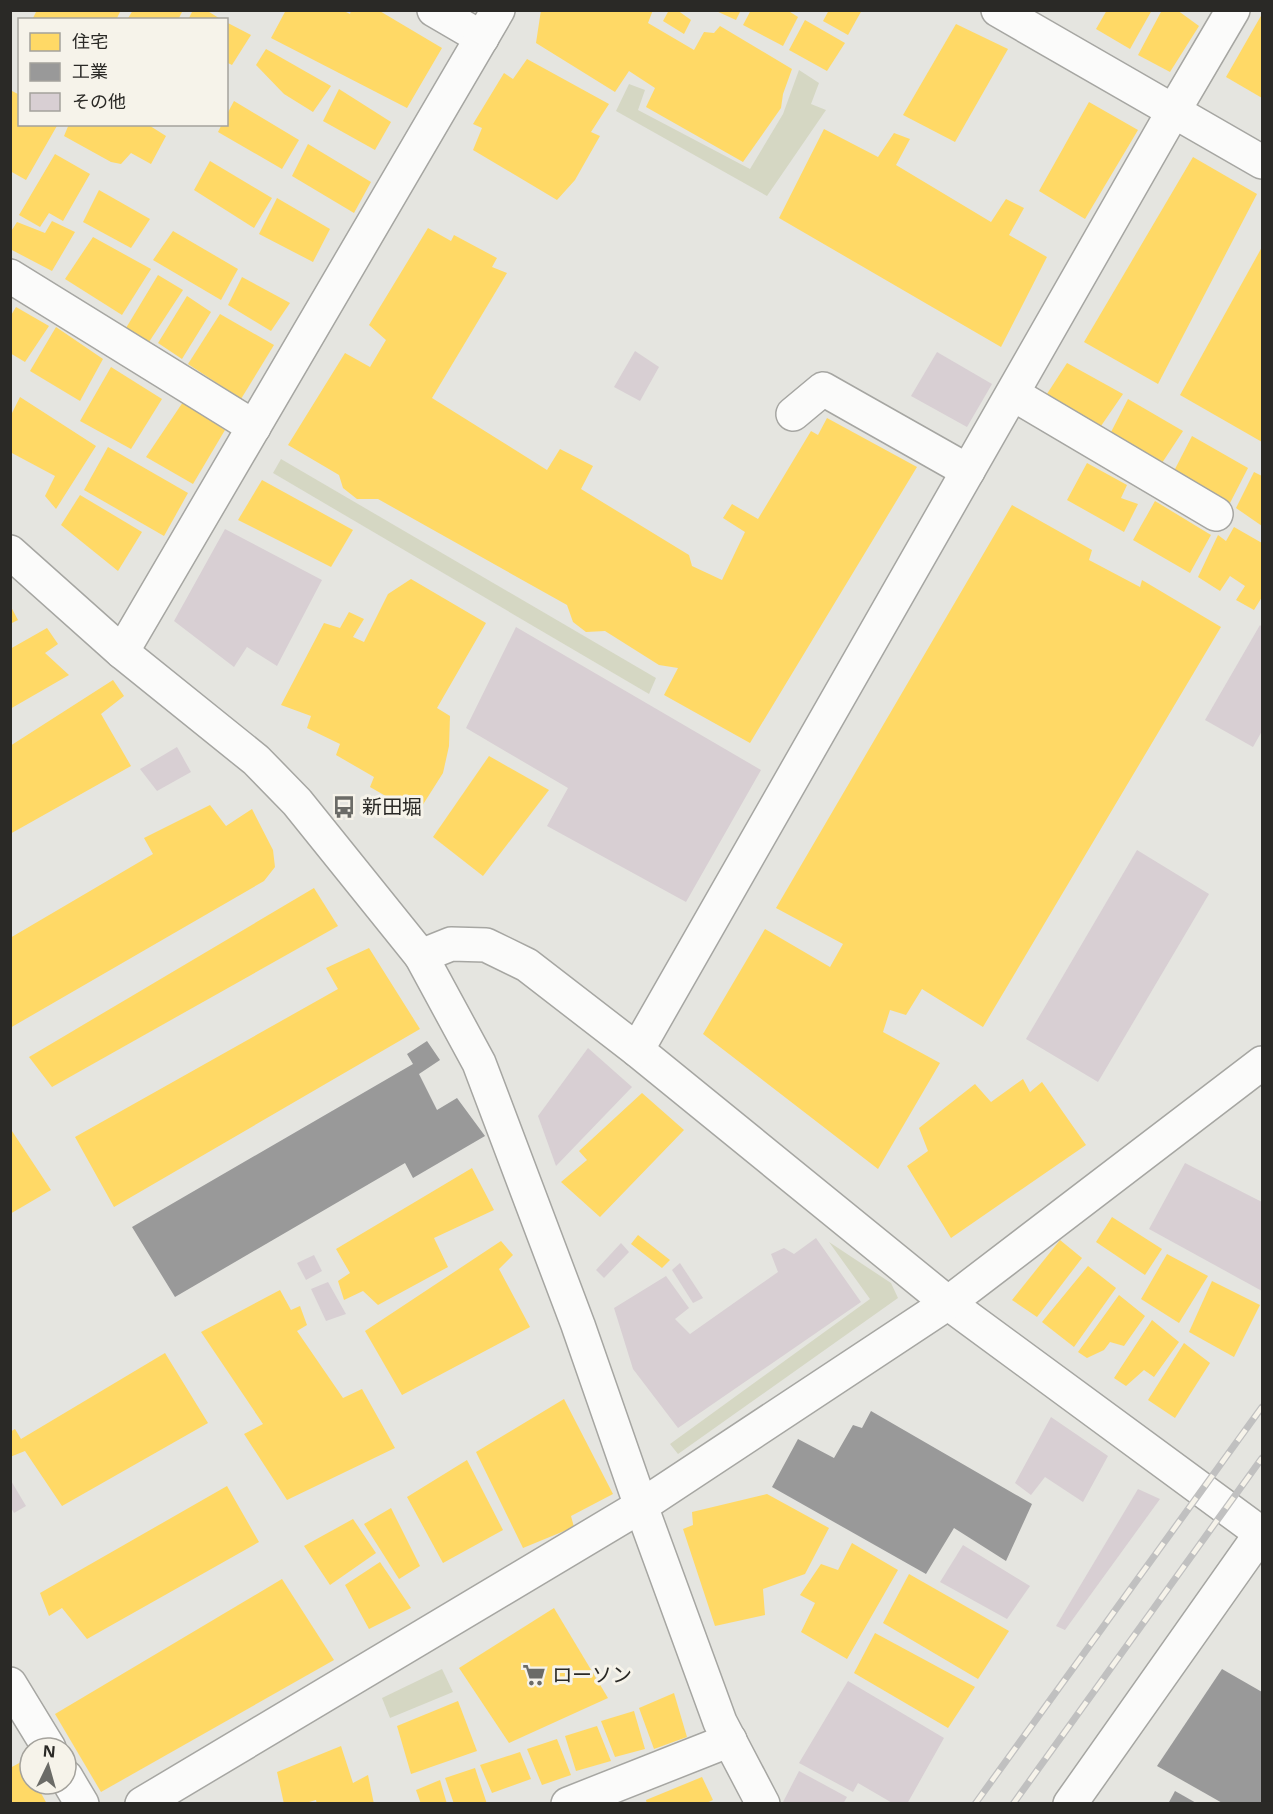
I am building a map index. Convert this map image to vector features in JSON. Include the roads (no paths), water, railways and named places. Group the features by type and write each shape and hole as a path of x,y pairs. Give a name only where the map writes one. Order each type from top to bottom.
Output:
{"street":[{"path":"434,10 482,38"},
{"path":"122,652 498,10"},
{"path":"998,10 1263,162"},
{"path":"638,1050 1233,10"},
{"path":"10,276 254,427"},
{"path":"793,414 822,389 968,471"},
{"path":"1012,394 1216,514"},
{"path":"10,552 122,652 256,760 297,802 421,956 479,1063 578,1325 720,1722 763,1803"},
{"path":"421,956 451,944 469,943 486,945 527,965 638,1050 948,1303 1262,1533 1070,1803"},
{"path":"142,1803 641,1506 948,1303 1263,1063"},
{"path":"10,1684 42,1736"},
{"path":"568,1803 730,1740"}],"railway":[{"path":"975,1804 1262,1407"},
{"path":"1013,1804 1262,1458"}],"place":[{"name":"新田堀","path":"344,807"},
{"name":"ローソン","path":"534,1675"}]}
